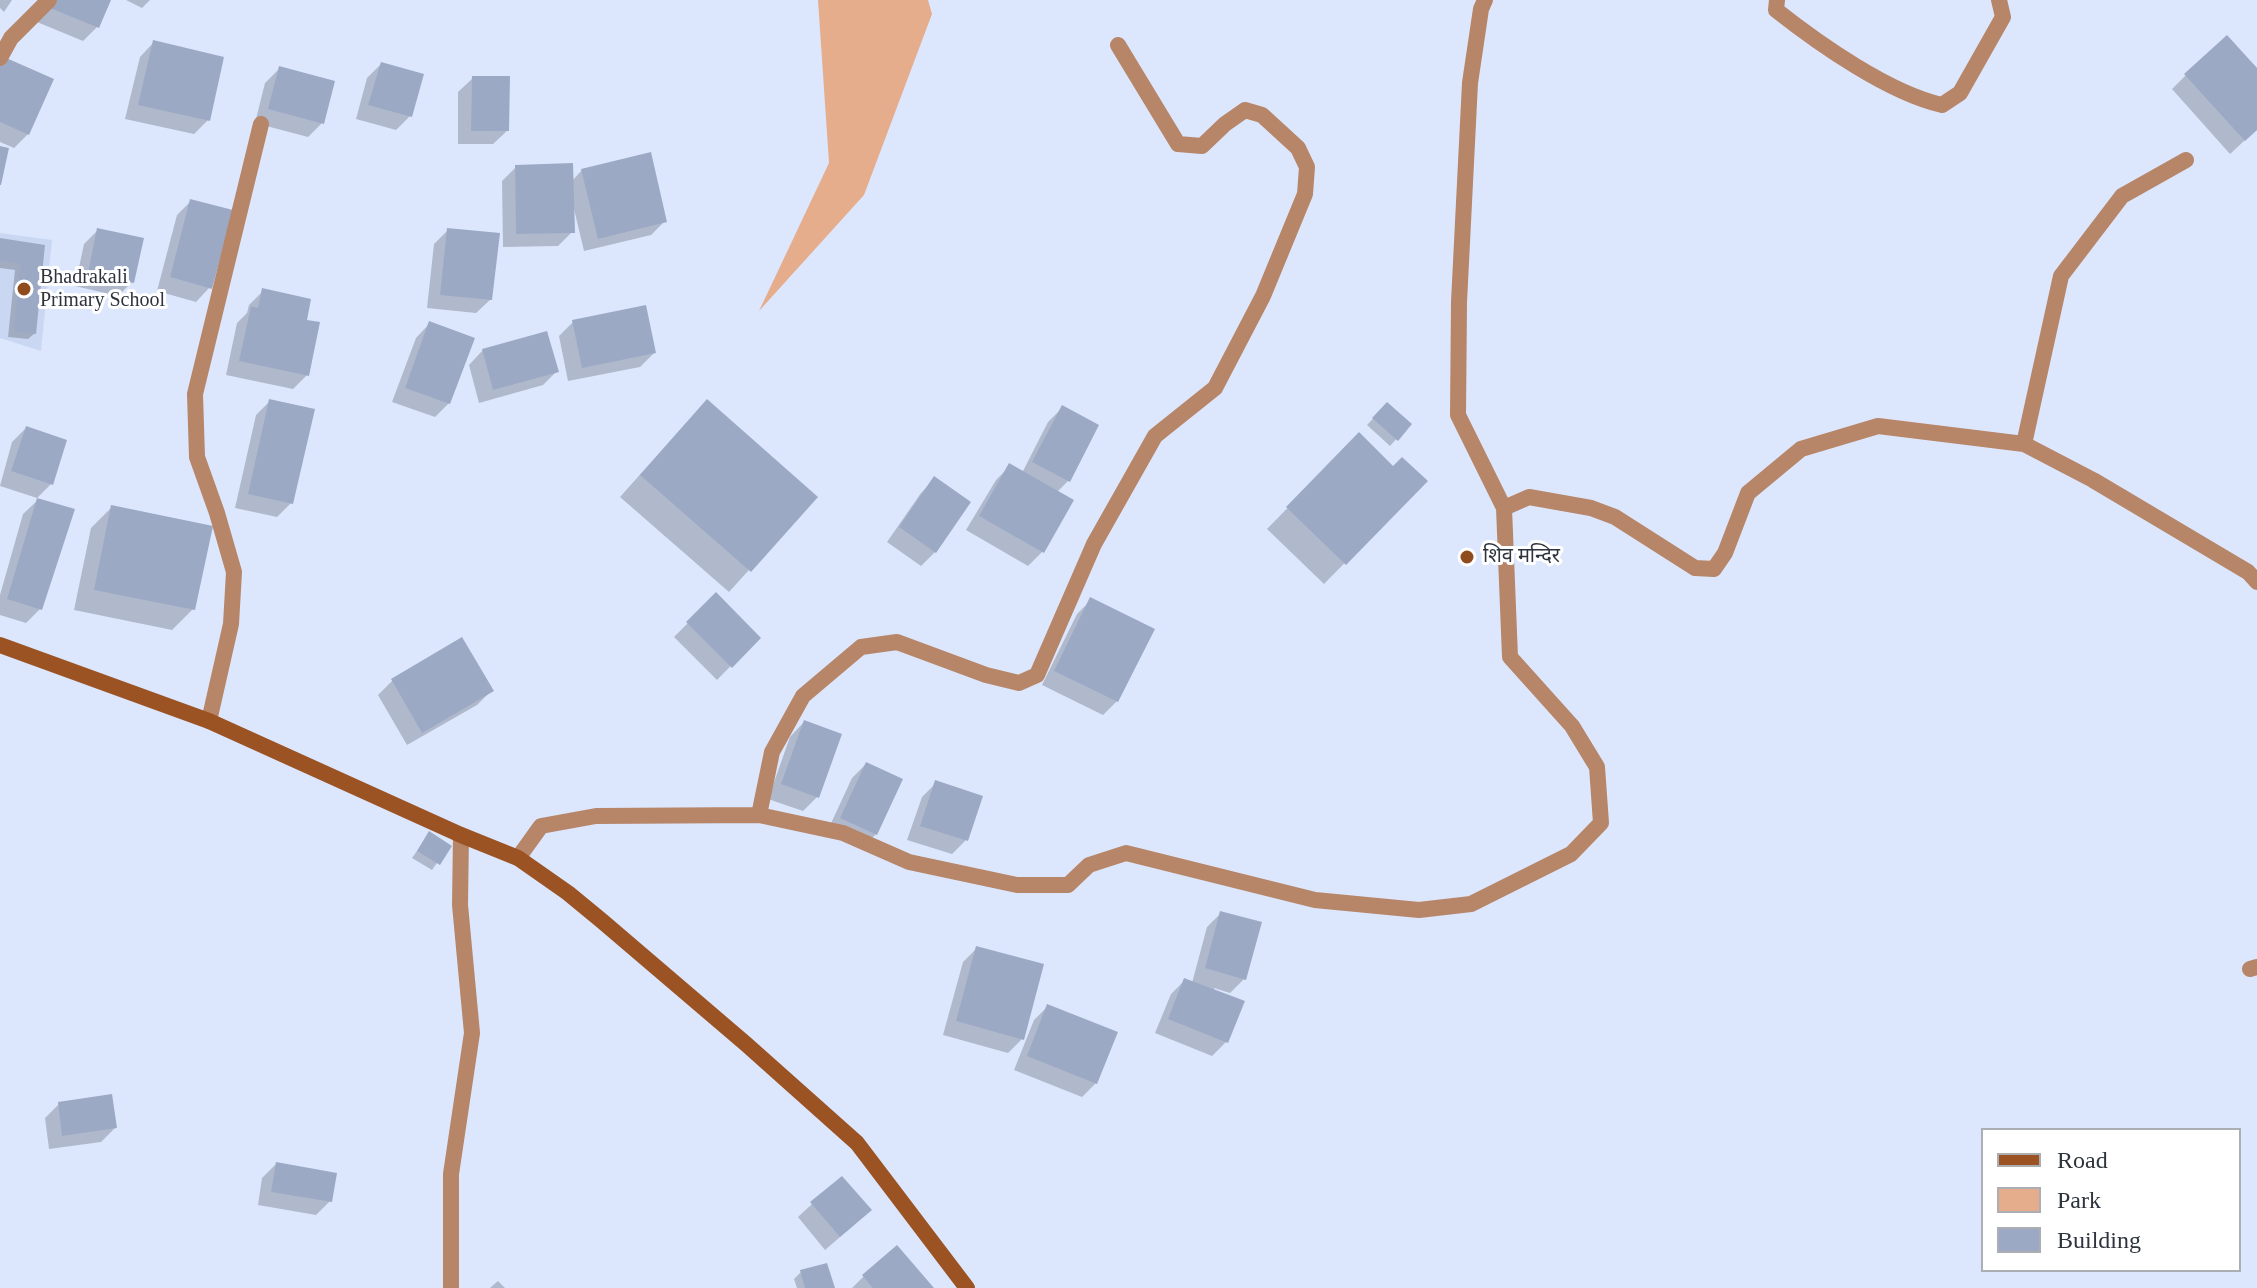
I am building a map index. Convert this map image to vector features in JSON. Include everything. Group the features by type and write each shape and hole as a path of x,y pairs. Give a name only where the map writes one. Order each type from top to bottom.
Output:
{"street":[{"path":"0,58 11,38 49,0"},
{"path":"518,858 541,826 596,816 759,815 843,833 909,862 1017,885 1068,885 1089,865 1126,853 1315,900 1419,910 1471,904 1571,854 1601,823 1597,767 1572,726 1510,657 1504,508 1458,415 1459,302 1470,83 1485,0"},
{"path":"1777,0 1776,10 1817,43 1918,100 1942,105 1960,93 2003,17 1999,0"},
{"path":"759,815 772,752 803,696 861,647 897,642 986,675 1019,683 1037,675 1094,544 1155,436 1215,388 1263,296 1305,194 1307,167 1298,148 1262,115 1245,110 1202,146 1178,144 1118,45"},
{"path":"209,721 231,624 234,572 197,457 195,394 261,124"},
{"path":"2024,444 2061,276 2122,196 2186,160"},
{"path":"1504,508 1529,497 1591,508 1615,517 1695,568 1714,569 1725,553 1748,493 1801,449 1878,426 2024,444 2093,480 2248,572 2257,582"},
{"path":"0,645 209,721 518,858 602,921 857,1143 967,1288"},
{"path":"451,1288 451,1174 472,1033 460,905 461,835"}],"shaded area":[{"name":"Bhadrakali Primary School","path":"0,233 52,240 41,351 0,338"}],"green space":[{"path":"818,0 928,0 932,14 864,195 759,311 829,163"}],"building":[{"path":"53,0 111,0 99,28 50,8"},
{"path":"2227,35 2257,68 2257,130 2245,141 2184,74"},
{"path":"153,40 224,57 210,121 138,105"},
{"path":"4,57 54,79 29,135 0,122 0,65"},
{"path":"381,62 424,74 412,117 368,105"},
{"path":"279,66 335,81 324,124 268,109"},
{"path":"472,76 510,76 509,131 471,131"},
{"path":"0,146 9,148 1,185 0,185"},
{"path":"651,152 667,222 598,239 581,169"},
{"path":"573,163 575,233 516,234 515,165"},
{"path":"190,199 233,210 212,289 170,277"},
{"path":"97,228 144,238 134,283 88,273"},
{"path":"447,228 500,233 492,300 440,295"},
{"path":"0,238 45,245 36,334 14,331 20,264 0,261"},
{"path":"262,288 311,299 307,320 320,322 309,376 239,361 251,306 258,308"},
{"path":"646,305 656,353 582,368 572,320"},
{"path":"429,321 475,338 450,404 405,388"},
{"path":"547,331 559,372 493,390 482,349"},
{"path":"269,399 315,409 293,504 248,494"},
{"path":"707,399 818,497 751,572 640,475"},
{"path":"1387,402 1412,424 1398,441 1372,418"},
{"path":"1062,405 1099,425 1070,482 1032,462"},
{"path":"26,426 67,440 53,485 11,471"},
{"path":"1359,432 1393,466 1402,457 1428,481 1346,565 1286,507"},
{"path":"1009,463 1074,500 1044,553 979,516"},
{"path":"934,476 971,502 936,553 899,527"},
{"path":"37,498 75,509 42,610 7,599"},
{"path":"111,505 213,526 195,610 94,590"},
{"path":"716,592 761,638 732,668 686,622"},
{"path":"1090,597 1155,629 1118,702 1054,671"},
{"path":"462,637 494,691 422,733 391,679"},
{"path":"804,720 842,734 819,798 781,784"},
{"path":"866,762 903,779 877,835 840,818"},
{"path":"935,780 983,796 968,841 920,826"},
{"path":"429,831 452,846 440,865 417,851"},
{"path":"1220,911 1262,922 1246,980 1205,968"},
{"path":"976,946 1044,964 1024,1040 956,1021"},
{"path":"1184,978 1245,1001 1228,1043 1168,1019"},
{"path":"1047,1004 1118,1032 1097,1084 1027,1056"},
{"path":"112,1094 117,1128 62,1136 58,1102"},
{"path":"276,1162 337,1173 332,1202 271,1192"},
{"path":"842,1176 872,1210 840,1237 810,1202"},
{"path":"897,1245 934,1288 873,1288 862,1275"},
{"path":"827,1263 835,1288 805,1288 800,1270"}],"place":[{"name":"Bhadrakali Primary School","path":"24,289"},
{"name":"शिव मन्दिर","path":"1467,557"}]}
